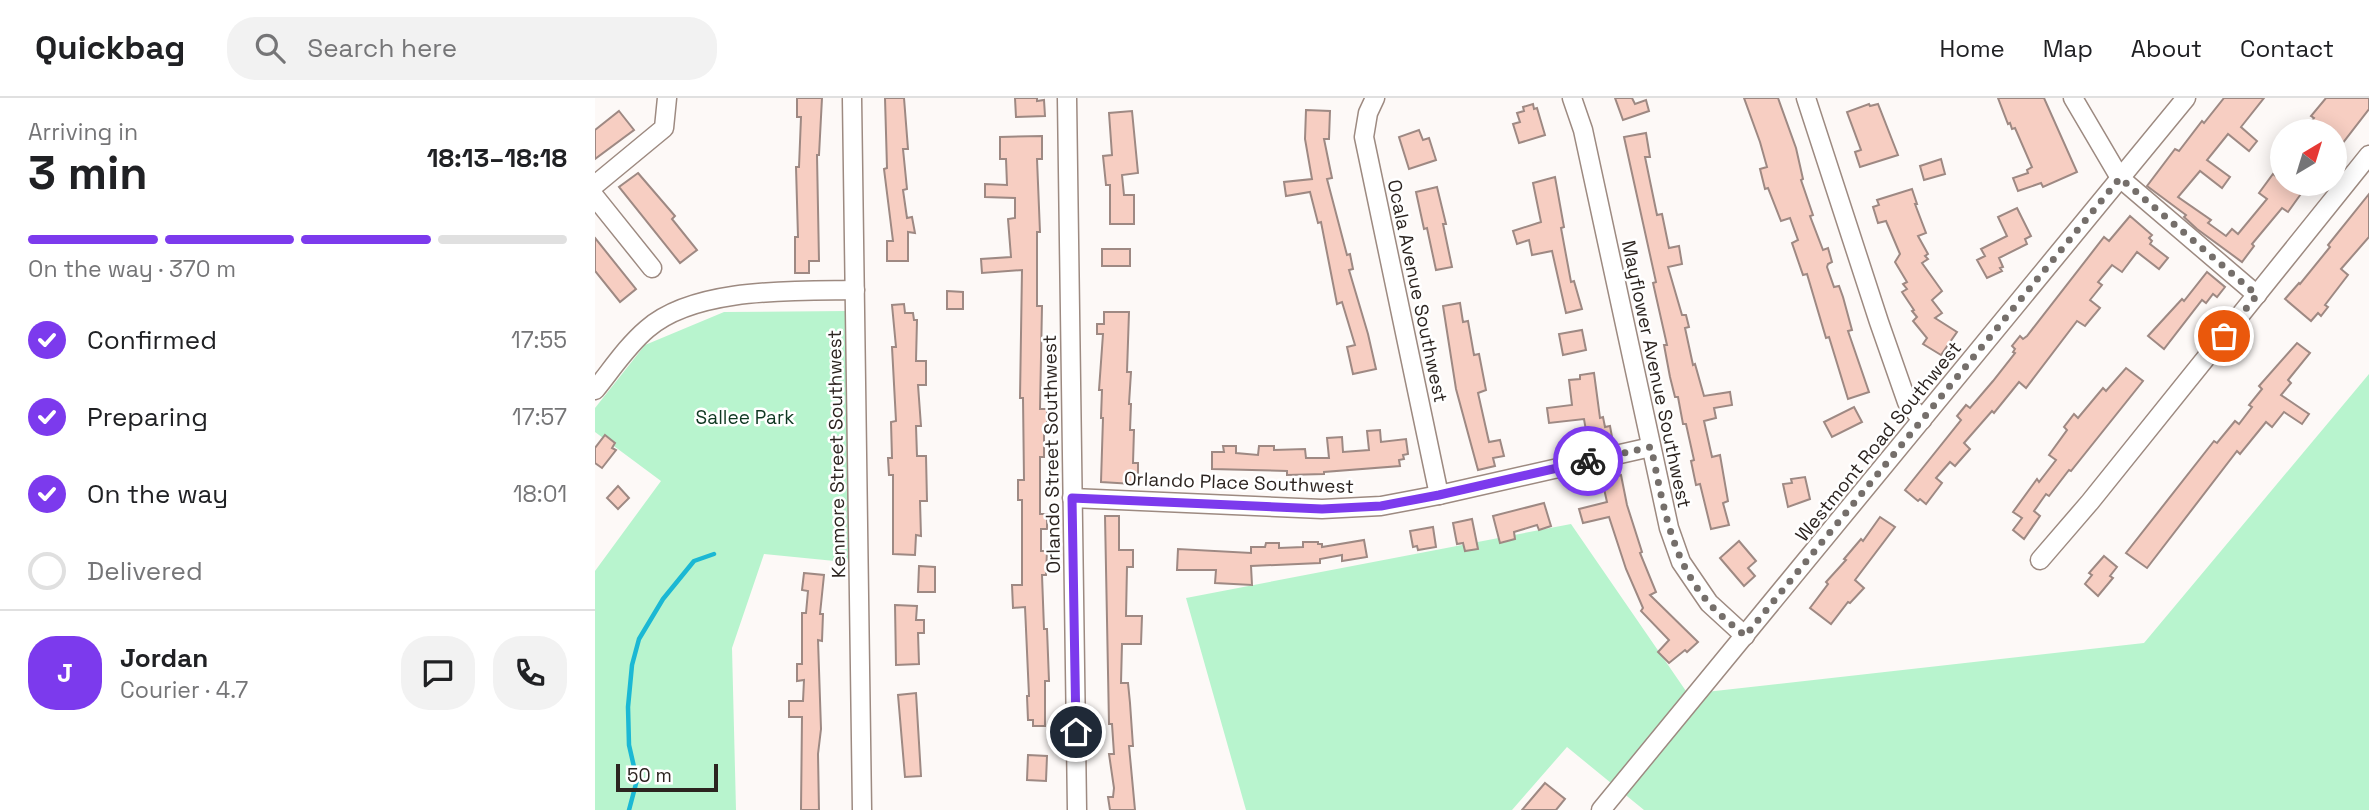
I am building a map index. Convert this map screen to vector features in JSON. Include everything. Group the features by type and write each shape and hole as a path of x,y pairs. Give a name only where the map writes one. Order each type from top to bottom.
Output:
{"street":[{"path":"595,185 664,128 667,98"},
{"name":"Kenmore Street Southwest","path":"852,98 862,810"},
{"name":"Orlando Street Southwest","path":"1067,98 1077,810"},
{"name":"Ocala Avenue Southwest","path":"1375,98 1367,113 1364,137 1439,495"},
{"name":"Mayflower Avenue Southwest","path":"1572,98 1583,130 1668,528 1681,562 1709,603 1745,636"},
{"path":"1806,98 1907,402 1922,421"},
{"path":"2073,98 2120,178 2257,295"},
{"name":"Westmont Road Southwest","path":"1601,810 2186,98"},
{"path":"2041,560 2369,155"},
{"path":"595,197 652,268"},
{"path":"595,390 649,328 677,309 708,300 790,291 855,290"},
{"name":"Orlando Place Southwest","path":"1072,498 1322,509 1381,506 1651,447"}],"green space":[{"name":"Sallee Park","path":"848,311 855,563 764,554 732,648 736,810 595,810 595,571 661,481 595,432 595,408 645,345 724,312"},
{"path":"2369,374 2369,810 1644,810 1567,747 1512,810 1246,810 1186,598 1571,524 1688,694 2144,643"}],"building":[{"path":"797,98 822,98 817,155 819,261 809,261 809,273 795,273 795,237 798,237 796,167 799,167 801,117 797,117"},
{"path":"885,98 904,98 908,149 903,149 907,189 903,190 907,218 912,217 915,233 908,232 908,261 887,261 887,241 893,241 884,169 887,168"},
{"path":"1015,98 1044,100 1045,116 1016,117"},
{"path":"1615,98 1632,98 1635,104 1646,100 1649,111 1623,120"},
{"path":"1744,98 1778,98 1796,148 1803,179 1801,180 1813,215 1810,216 1823,250 1828,248 1832,262 1827,267 1834,287 1839,286 1843,297 1852,330 1848,331 1869,392 1848,399 1807,274 1803,275 1792,243 1798,240 1790,218 1781,221 1768,188 1765,189 1760,169 1767,167"},
{"path":"1998,98 2044,98 2077,172 2043,187 2041,183 2018,191 2013,178 2028,173 2027,170 2032,167 2015,128 2012,129 2010,123 2008,124"},
{"path":"2224,98 2264,98 2241,127 2257,141 2249,151 2228,134 2207,160 2230,177 2222,188 2200,171 2178,197 2211,220 2208,223 2226,236 2232,229 2238,234 2267,199 2259,193 2270,178 2270,196 2299,196 2288,212 2282,208 2252,244 2254,246 2242,262 2197,229 2184,217 2186,215 2147,186 2175,149 2179,151 2202,121 2204,123"},
{"path":"2326,98 2369,98 2369,109 2347,137 2347,119 2313,119 2311,116"},
{"path":"1533,104 1534,109 1537,108 1545,135 1519,143 1513,124 1520,122 1517,113 1524,111 1523,107"},
{"path":"1869,104 1878,104 1898,155 1860,167 1855,152 1861,150 1847,112"},
{"path":"1306,110 1330,111 1329,139 1324,139 1332,178 1327,179 1347,255 1350,254 1353,269 1349,270 1376,369 1353,374 1347,347 1355,345 1342,302 1337,304 1321,222 1318,223 1310,192 1286,196 1284,182 1312,179 1305,139"},
{"path":"619,111 634,130 595,159 595,130"},
{"path":"1132,111 1138,173 1122,175 1124,195 1134,195 1134,224 1110,224 1110,185 1106,185 1103,156 1112,155 1109,113"},
{"path":"1419,130 1423,140 1429,138 1436,160 1409,169 1399,137"},
{"path":"1646,133 1650,157 1645,157 1657,215 1662,214 1669,248 1679,246 1682,264 1668,267 1682,315 1686,315 1689,327 1685,328 1693,365 1695,364 1704,396 1730,392 1732,405 1714,408 1716,418 1704,421 1712,457 1720,455 1728,501 1723,503 1729,525 1711,529 1700,484 1696,485 1686,424 1683,424 1678,397 1675,397 1670,377 1664,345 1667,345 1653,283 1656,282 1624,137"},
{"path":"1042,136 1042,159 1037,159 1040,232 1037,232 1037,306 1042,306 1040,409 1047,409 1044,457 1040,457 1040,514 1047,514 1047,529 1041,529 1041,551 1047,551 1046,575 1042,575 1049,681 1045,681 1045,726 1033,726 1033,720 1028,720 1025,607 1013,608 1012,585 1022,585 1022,500 1018,500 1018,480 1024,480 1023,398 1020,398 1022,270 982,273 981,259 1011,257 1008,219 1015,218 1015,198 985,197 985,184 1007,185 1006,159 1000,159 1000,137"},
{"path":"1941,159 1945,174 1924,180 1920,166"},
{"path":"638,173 675,216 672,219 697,250 680,263 619,187"},
{"path":"1555,177 1571,282 1574,281 1582,309 1566,313 1552,251 1532,255 1529,240 1517,244 1513,231 1541,222 1533,183"},
{"path":"1437,187 1452,267 1436,270 1416,192"},
{"path":"1912,189 1926,233 1918,236 1928,254 1925,256 1928,259 1922,263 1942,291 1932,300 1942,313 1935,318 1957,332 1941,355 1923,344 1927,338 1913,321 1917,317 1902,292 1907,289 1903,284 1907,282 1895,262 1900,254 1886,221 1878,223 1873,207 1879,205 1877,200"},
{"path":"2369,194 2369,237 2341,269 2348,275 2325,305 2328,307 2321,316 2318,313 2311,321 2285,299 2330,247 2328,245"},
{"path":"2017,208 2031,236 2025,239 2027,244 1999,258 2002,271 1987,278 1977,260 1985,256 1981,249 2007,236 1998,217"},
{"path":"2130,216 2152,235 2149,238 2152,241 2150,244 2168,258 2159,269 2137,252 2122,272 2112,265 2098,282 2102,285 2090,300 2100,308 2085,326 2077,321 2026,388 2019,382 1994,413 1992,411 1964,443 1970,449 1955,466 1950,462 1936,478 1942,483 1926,504 1920,499 1918,501 1905,490 1961,420 1957,416 1966,405 1970,408 1993,381 2015,353 2012,346 2020,336 2023,339 2027,336 2104,237 2109,241"},
{"path":"595,238 636,289 620,302 595,271"},
{"path":"1102,249 1130,249 1130,266 1102,266"},
{"path":"2207,272 2225,287 2217,297 2213,294 2206,303 2202,300 2164,349 2148,336 2182,299 2184,301"},
{"path":"947,291 963,292 963,309 947,309"},
{"path":"1460,303 1463,322 1468,321 1474,355 1479,354 1486,390 1478,393 1489,442 1500,440 1504,456 1493,458 1495,466 1478,470 1456,389 1443,306"},
{"path":"904,304 905,313 913,313 914,320 917,320 916,361 926,361 926,385 918,385 921,426 916,426 917,456 926,456 927,501 920,501 921,536 916,535 915,555 893,554 893,475 889,475 888,458 892,458 891,422 896,421 892,347 896,347 892,305"},
{"path":"1104,312 1129,312 1127,372 1131,372 1130,430 1134,430 1133,463 1138,463 1138,474 1133,473 1133,484 1101,482 1103,418 1102,390 1099,390 1103,334 1097,334 1097,324 1104,324"},
{"path":"1582,330 1586,350 1563,355 1559,334"},
{"path":"2297,343 2310,353 2288,380 2291,383 2281,395 2309,414 2302,424 2284,412 2272,427 2266,422 2240,454 2237,451 2147,568 2126,553 2214,441 2217,443 2235,421 2239,424 2262,389 2259,386"},
{"path":"2126,368 2143,381 2071,471 2069,470 2049,496 2046,494 2034,511 2040,516 2024,539 2013,530 2022,518 2013,512 2037,479 2039,482 2056,460 2049,455 2067,430 2064,427 2074,414 2078,418 2103,388 2106,391"},
{"path":"1594,373 1600,418 1603,417 1605,427 1610,426 1612,437 1588,442 1584,419 1549,423 1547,408 1572,405 1569,380"},
{"path":"1854,407 1862,422 1832,437 1824,422"},
{"path":"1380,430 1381,442 1406,439 1408,454 1399,460 1400,466 1287,475 1287,471 1212,469 1212,452 1224,452 1223,446 1236,446 1236,453 1258,455 1259,446 1274,446 1274,450 1305,449 1306,458 1329,458 1327,438 1342,437 1343,452 1369,450 1367,431"},
{"path":"605,435 615,443 612,448 616,450 602,468 595,463 595,448"},
{"path":"1621,475 1627,505 1642,552 1640,553 1656,592 1650,595 1698,642 1669,663 1658,652 1669,640 1641,611 1643,608 1626,569 1609,517 1583,523 1579,509 1607,502 1602,480"},
{"path":"1805,477 1810,499 1788,507 1783,484 1792,483 1791,479"},
{"path":"618,486 629,498 618,509 607,498"},
{"path":"1544,503 1551,526 1539,530 1537,525 1514,532 1515,539 1500,543 1493,516"},
{"path":"1105,516 1119,516 1119,550 1133,550 1133,567 1127,567 1126,616 1142,616 1141,644 1122,644 1121,683 1128,683 1133,746 1129,746 1135,810 1110,810 1108,797 1113,797 1114,788 1109,754 1114,754 1112,724 1109,724"},
{"path":"1880,517 1895,527 1855,580 1864,588 1848,602 1831,624 1810,608 1828,584 1826,582 1861,539 1863,541"},
{"path":"1472,519 1478,549 1465,551 1463,543 1457,544 1453,523"},
{"path":"1433,527 1436,547 1418,550 1417,546 1413,547 1410,531"},
{"path":"1364,540 1367,557 1342,561 1342,555 1320,559 1320,563 1251,566 1252,585 1215,583 1216,570 1177,570 1178,549 1251,553 1251,547 1265,547 1266,543 1279,543 1279,548 1303,547 1303,542 1318,542 1322,547"},
{"path":"1739,541 1756,561 1748,568 1755,576 1744,586 1720,558"},
{"path":"2104,556 2117,567 2110,576 2113,578 2098,596 2085,584 2092,575 2089,573"},
{"path":"919,566 935,567 935,592 918,592"},
{"path":"804,573 824,575 820,614 823,614 822,641 818,640 821,729 818,754 819,810 801,810 802,717 789,717 789,701 803,701 804,680 797,681 797,664 802,664 802,613 806,613 808,591 802,590"},
{"path":"895,605 917,606 916,620 924,620 924,633 918,633 919,664 896,665"},
{"path":"916,693 921,776 905,777 898,695"},
{"path":"1028,755 1047,756 1046,781 1027,780"},
{"path":"1545,783 1565,799 1556,810 1522,810"}],"waterway":[{"path":"629,810 637,780 629,745 628,707 632,665 639,639 663,599 694,561 714,554"}],"way so far":[{"path":"1588,461 1651,447 1668,528 1681,562 1709,603 1745,636 2120,178 2257,295 2224,336"}],"route":[{"path":"1076,732 1072,498 1322,509 1381,506 1588,461"}]}
